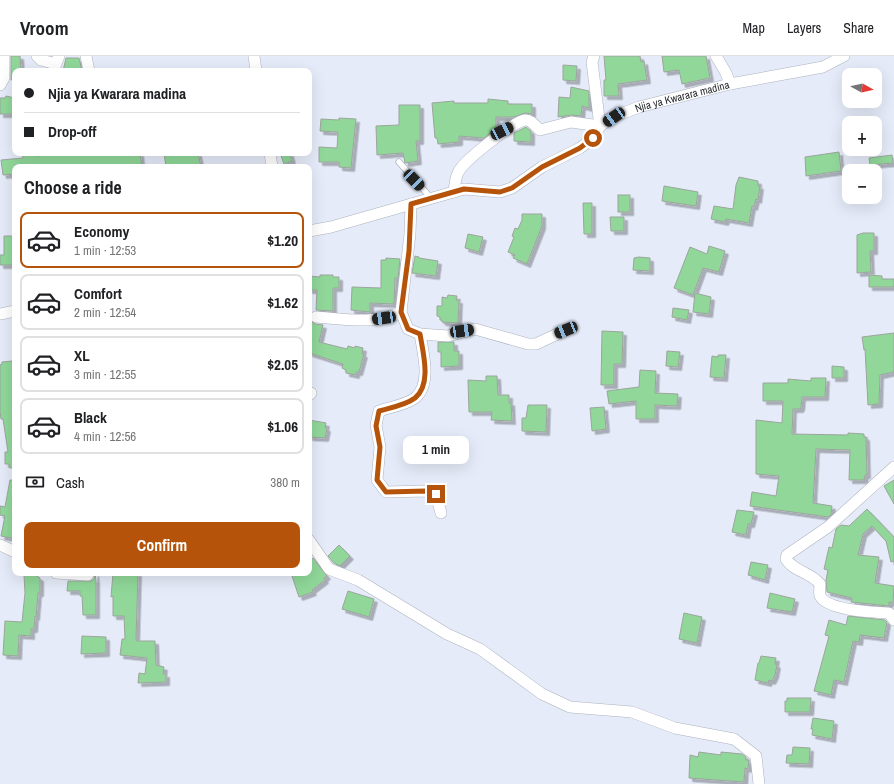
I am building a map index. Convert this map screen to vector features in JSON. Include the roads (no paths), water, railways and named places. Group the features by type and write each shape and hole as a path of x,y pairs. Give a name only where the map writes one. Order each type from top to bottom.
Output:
{"street":[{"path":"0,85 4,78 4,56"},
{"path":"36,56 41,60 56,64 59,56"},
{"path":"86,56 88,68"},
{"path":"254,56 256,68"},
{"path":"454,192 459,169 498,134 524,120 531,121 540,130 571,122 600,126 592,62 594,56"},
{"path":"716,56 726,73 730,84"},
{"name":"Njia ya Kwarara madina","path":"312,231 464,189 500,192 512,188 542,167 580,148 593,138 600,126 614,117 640,107 730,84 823,67 844,56"},
{"path":"411,204 409,251 401,312 408,329 420,334 448,336 474,329 528,344 536,344 566,330"},
{"path":"0,314 12,312"},
{"path":"316,317 349,320 376,319 392,317 401,312"},
{"path":"420,334 425,367 422,389 414,398 379,411 376,426 380,447 377,480 386,492 426,491 436,494 441,513"},
{"path":"894,467 828,527 787,555 786,559 790,566 813,576 820,584 820,595 824,600 838,607 889,613 894,620"},
{"path":"312,544 329,569 358,580 447,634 480,649 542,694 570,708 632,712 675,728 734,739 756,756 759,784"},
{"path":"0,545 12,551"}],"lane":[{"path":"399,162 431,198"}]}
